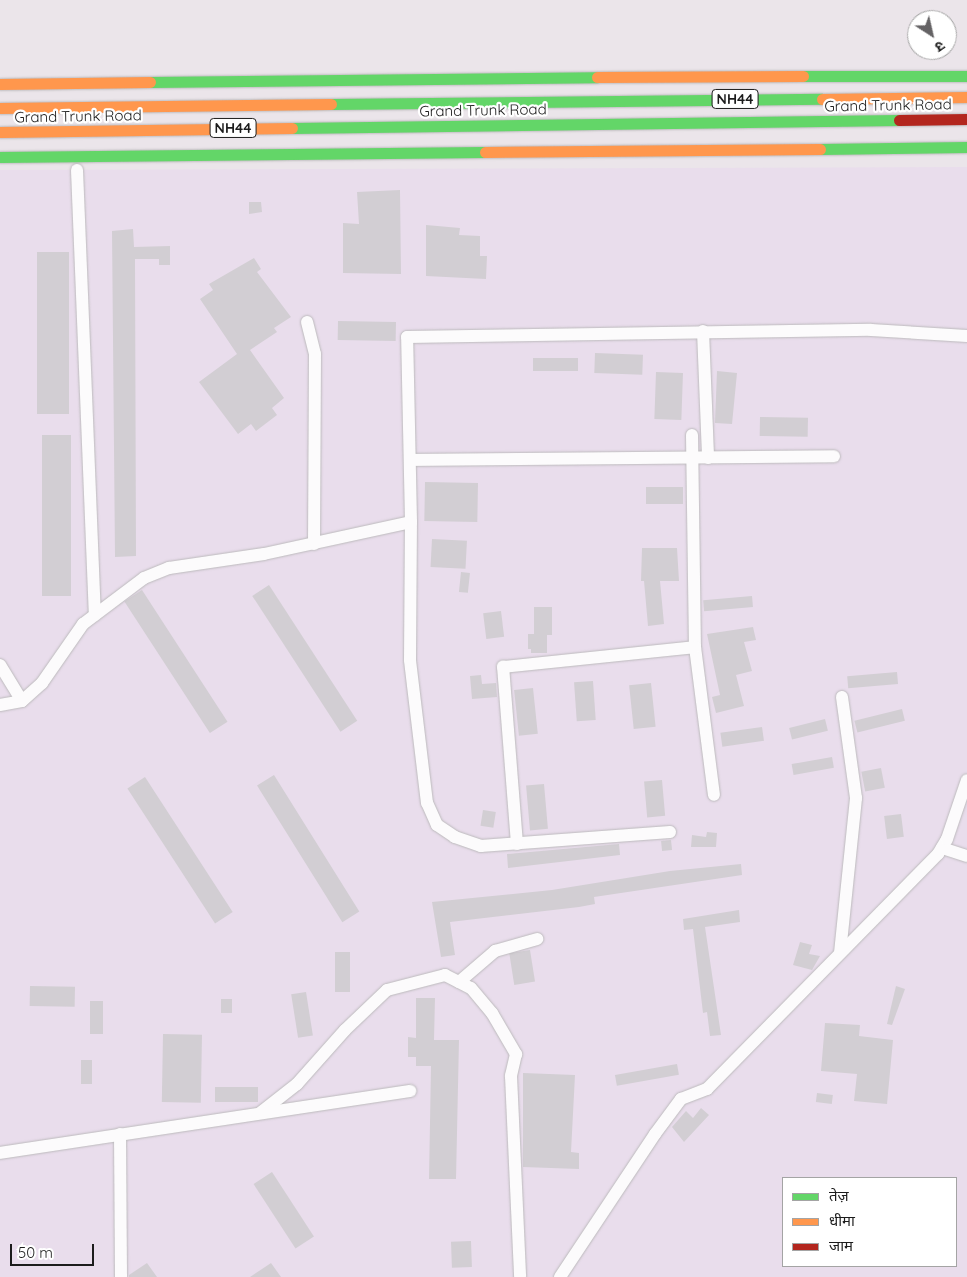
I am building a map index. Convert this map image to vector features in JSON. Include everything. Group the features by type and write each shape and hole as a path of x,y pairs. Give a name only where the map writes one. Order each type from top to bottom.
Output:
{"main road":[{"path":"0,84 465,77 967,76"},
{"name":"Grand Trunk Road","path":"0,108 967,97"},
{"name":"Grand Trunk Road","path":"0,132 967,119"},
{"path":"0,157 967,148"}],"street":[{"path":"77,170 94,614"},
{"path":"307,322 315,354 314,544"},
{"path":"670,832 481,846 455,837 437,825 426,803 410,660 411,522 407,337 703,331 871,330 967,336"},
{"path":"703,331 708,458"},
{"path":"692,435 695,647 714,795"},
{"path":"410,460 834,456"},
{"path":"0,704 22,701 42,683 83,624 144,578 170,568 314,544 411,522"},
{"path":"517,844 503,667 695,647"},
{"path":"0,666 22,701"},
{"path":"840,953 856,798 842,697"},
{"path":"560,1277 655,1134 682,1099 707,1089 942,848 967,780"},
{"path":"942,848 967,856"},
{"path":"459,982 495,951 537,939"},
{"path":"260,1113 297,1084 345,1030 387,990 445,975 471,988 492,1013 516,1054 512,1076 520,1277"},
{"path":"0,1153 410,1091"},
{"path":"120,1134 121,1277"}],"shaded area":[{"path":"967,167 967,1277 0,1277 0,170"}],"building":[{"path":"400,190 401,274 343,273 343,223 359,224 357,192"},
{"path":"249,202 261,202 262,212 249,214"},
{"path":"426,225 460,228 459,235 480,236 480,256 487,256 486,279 426,276"},
{"path":"133,229 134,247 170,246 170,265 159,265 159,259 135,259 136,556 115,557 112,231"},
{"path":"37,252 69,252 69,414 37,414"},
{"path":"254,258 261,269 257,272 291,317 274,328 277,332 250,350 284,398 272,408 277,415 256,431 251,424 238,434 199,382 237,354 200,299 213,290 209,284"},
{"path":"338,321 396,322 396,341 338,340"},
{"path":"595,353 643,355 642,375 594,373"},
{"path":"533,358 578,358 578,371 533,371"},
{"path":"717,371 737,373 732,424 715,423"},
{"path":"656,372 683,373 681,420 654,419"},
{"path":"760,417 808,418 808,437 760,436"},
{"path":"42,435 71,435 71,596 42,596"},
{"path":"425,482 478,483 477,522 424,521"},
{"path":"646,487 683,487 683,504 646,504"},
{"path":"432,539 467,541 465,569 431,567"},
{"path":"642,548 677,548 679,581 660,581 664,624 648,626 644,581 641,581"},
{"path":"461,572 470,573 468,593 459,592"},
{"path":"269,585 357,721 340,732 252,596"},
{"path":"142,590 228,722 210,733 124,601"},
{"path":"752,596 753,607 704,611 703,600"},
{"path":"534,607 552,607 552,635 547,635 547,653 531,653 531,649 528,649 528,634 534,634"},
{"path":"501,611 504,637 486,639 483,613"},
{"path":"753,627 756,640 744,642 752,671 736,675 744,706 716,713 712,697 720,695 707,634"},
{"path":"897,672 898,684 848,688 847,676"},
{"path":"481,675 482,684 496,683 497,697 472,699 470,676"},
{"path":"593,681 596,720 577,721 574,682"},
{"path":"651,683 656,727 634,729 629,685"},
{"path":"533,688 538,734 519,736 514,690"},
{"path":"902,709 905,721 857,732 854,721"},
{"path":"825,719 828,731 792,740 789,728"},
{"path":"762,727 764,741 722,747 720,733"},
{"path":"832,757 834,768 794,775 792,764"},
{"path":"881,768 885,788 865,791 861,772"},
{"path":"274,775 359,912 342,922 257,786"},
{"path":"145,777 233,912 215,923 127,788"},
{"path":"662,780 665,816 647,817 644,782"},
{"path":"544,784 548,829 530,830 526,786"},
{"path":"483,810 496,812 493,828 480,826"},
{"path":"901,814 904,837 887,839 884,816"},
{"path":"707,832 717,833 716,847 691,847 692,835 706,837"},
{"path":"671,840 672,850 662,851 661,841"},
{"path":"619,844 620,855 508,868 507,854"},
{"path":"741,864 742,875 594,897 595,904 579,907 450,922 455,955 441,957 432,902 552,890 670,871"},
{"path":"739,910 740,922 705,927 721,1035 710,1036 707,1012 703,1013 693,929 684,930 683,919"},
{"path":"800,942 812,945 809,954 820,956 812,970 793,965"},
{"path":"530,950 535,982 514,985 509,953"},
{"path":"335,952 350,952 350,992 335,992"},
{"path":"30,986 75,987 75,1007 30,1006"},
{"path":"896,986 905,989 892,1025 887,1024"},
{"path":"306,992 313,1035 298,1038 291,994"},
{"path":"416,998 435,998 434,1040 459,1040 456,1179 429,1179 431,1066 416,1066 416,1057 408,1057 408,1037 416,1038"},
{"path":"221,999 232,999 232,1013 221,1013"},
{"path":"90,1001 103,1001 103,1034 90,1034"},
{"path":"825,1023 860,1025 859,1036 893,1040 887,1104 854,1101 857,1074 821,1071"},
{"path":"163,1034 202,1035 201,1103 162,1102"},
{"path":"81,1060 92,1060 92,1084 81,1084"},
{"path":"677,1064 679,1075 617,1086 615,1075"},
{"path":"523,1073 575,1075 571,1152 579,1153 579,1169 523,1167"},
{"path":"215,1087 258,1087 258,1102 215,1102"},
{"path":"817,1093 833,1095 832,1104 816,1102"},
{"path":"701,1108 709,1115 684,1142 672,1127 686,1111 693,1118"},
{"path":"272,1172 314,1237 295,1249 254,1184"},
{"path":"471,1241 472,1267 452,1268 451,1242"},
{"path":"147,1263 157,1277 129,1277 129,1275"},
{"path":"271,1263 281,1277 250,1277"}],"traffic: fast":[{"path":"803,76 967,76"},
{"path":"150,82 597,77"},
{"path":"331,104 822,99"},
{"path":"292,128 899,120"},
{"path":"820,149 967,147"},
{"path":"0,157 485,152"}],"traffic: slow":[{"path":"597,77 803,76"},
{"path":"0,84 150,82"},
{"path":"822,99 967,97"},
{"path":"0,108 331,104"},
{"path":"0,132 292,128"},
{"path":"485,152 820,149"}],"traffic: jam":[{"path":"899,120 967,119"}]}
